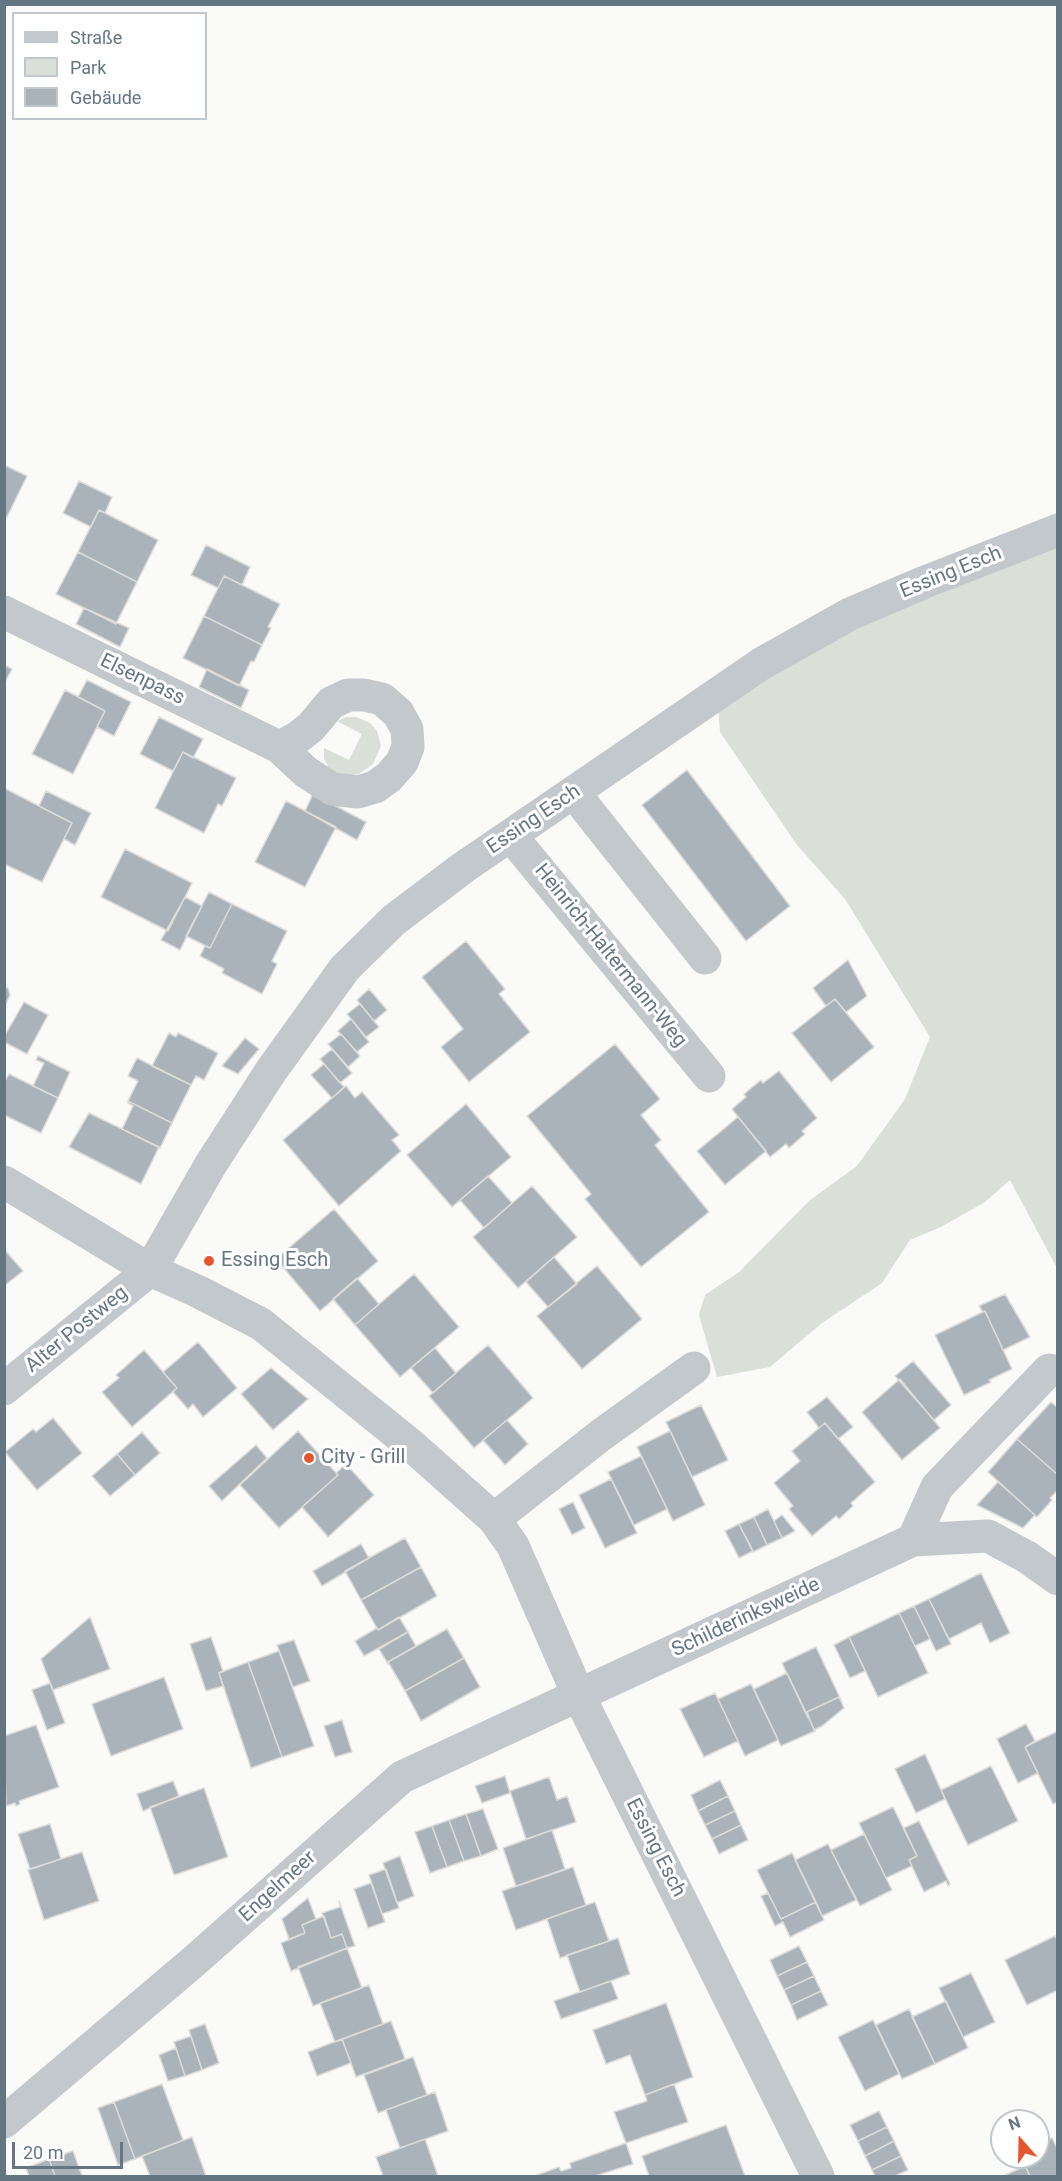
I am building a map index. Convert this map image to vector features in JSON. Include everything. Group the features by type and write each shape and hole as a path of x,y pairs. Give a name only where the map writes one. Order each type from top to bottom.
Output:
{"street":[{"name":"Essing Esch","path":"150,1270 211,1164 271,1071 345,968 394,920 464,867 761,664 850,614 1058,531"},
{"name":"Elsenpass","path":"4,612 279,747"},
{"path":"574,793 705,958"},
{"name":"Heinrich-Haltermann-Weg","path":"512,836 709,1076"},
{"name":"Essing Esch","path":"4,1182 150,1270 261,1324 411,1444 494,1519 513,1546 578,1694 818,2176"},
{"name":"Alter Postweg","path":"4,1389 150,1270"},
{"path":"494,1519 601,1435 694,1368"},
{"path":"913,1540 937,1487 1049,1370"},
{"name":"Schilderinksweide","path":"578,1694 913,1540 988,1536 1027,1557 1058,1579"},
{"name":"Engelmeer","path":"4,2122 192,1963 402,1777 578,1694"}],"green space":[{"path":"1057,542 1057,1268 1010,1180 985,1202 941,1227 910,1240 882,1283 822,1323 770,1367 717,1377 699,1315 705,1295 739,1272 810,1200 857,1166 905,1099 930,1037 845,899 797,845 720,732 718,707 815,640"},
{"path":"347,717 356,717 370,723 377,731 381,746 373,764 359,774 344,776 330,770 324,758 324,748 349,760 362,734 337,721"}],"building":[{"path":"4,465 27,476 7,517 4,516"},
{"path":"79,481 112,497 105,513 99,510 91,527 63,513"},
{"path":"99,510 158,540 137,582 78,552"},
{"path":"206,545 250,567 242,585 224,576 218,588 191,575"},
{"path":"78,552 137,582 116,624 56,594"},
{"path":"224,576 280,604 262,645 204,616"},
{"path":"84,608 129,628 120,647 76,624"},
{"path":"204,616 262,645 239,686 183,658"},
{"path":"4,665 12,669 4,684"},
{"path":"207,669 249,690 241,708 199,687"},
{"path":"87,680 131,702 114,736 97,727 105,711 78,697"},
{"path":"65,690 105,711 73,774 32,754"},
{"path":"159,717 203,739 193,758 183,752 173,771 140,754"},
{"path":"183,752 236,778 222,806 218,804 204,833 155,808"},
{"path":"687,770 790,906 746,941 642,805"},
{"path":"4,788 72,823 42,882 4,864"},
{"path":"46,791 91,813 75,845 64,839 72,823 39,806"},
{"path":"313,794 366,822 357,840 305,811"},
{"path":"286,801 336,827 305,887 255,862"},
{"path":"125,849 192,883 168,931 101,897"},
{"path":"209,892 232,904 210,948 186,936"},
{"path":"185,897 202,906 180,950 161,940"},
{"path":"232,904 287,931 272,961 277,964 262,994 222,973 224,969 200,956 205,946 210,948"},
{"path":"466,941 505,989 499,994 530,1032 469,1082 441,1047 463,1029 422,977"},
{"path":"848,960 867,996 846,1012 835,999 826,1006 813,988"},
{"path":"4,987 8,988 10,995 5,1006"},
{"path":"369,989 387,1010 374,1021 357,1000"},
{"path":"835,999 874,1047 831,1082 792,1033"},
{"path":"24,1002 48,1015 27,1054 4,1042 4,1037"},
{"path":"360,1004 379,1027 366,1037 347,1014"},
{"path":"351,1019 369,1042 357,1052 338,1031"},
{"path":"169,1033 176,1037 178,1033 218,1053 204,1080 196,1076 191,1085 152,1066"},
{"path":"341,1034 360,1056 348,1067 328,1044"},
{"path":"245,1038 259,1049 238,1074 222,1066"},
{"path":"615,1044 660,1099 641,1115 661,1140 655,1145 709,1212 641,1267 585,1199 591,1194 527,1116"},
{"path":"332,1049 352,1073 340,1083 320,1059"},
{"path":"38,1056 70,1072 58,1098 33,1086 44,1063 36,1060"},
{"path":"137,1058 191,1085 172,1123 128,1101 138,1081 128,1076"},
{"path":"324,1064 344,1087 332,1098 311,1075"},
{"path":"779,1071 817,1118 802,1131 805,1134 789,1148 786,1144 770,1157 732,1109 746,1097 744,1094 761,1080 763,1083"},
{"path":"9,1074 58,1098 41,1133 4,1115 4,1083"},
{"path":"346,1086 355,1098 362,1092 399,1135 392,1140 401,1151 339,1206 283,1140"},
{"path":"128,1101 172,1123 160,1148 122,1129 133,1106"},
{"path":"466,1104 511,1157 452,1207 407,1155"},
{"path":"89,1113 159,1147 141,1184 69,1147"},
{"path":"738,1117 766,1151 725,1185 697,1151"},
{"path":"488,1176 512,1203 484,1228 460,1200"},
{"path":"532,1186 577,1237 518,1288 473,1237"},
{"path":"334,1209 378,1261 320,1311 276,1259"},
{"path":"4,1249 23,1271 4,1286"},
{"path":"554,1257 577,1284 548,1307 526,1282"},
{"path":"597,1266 642,1319 582,1369 537,1316"},
{"path":"414,1274 459,1327 400,1377 355,1325"},
{"path":"357,1278 379,1304 355,1325 333,1299"},
{"path":"1005,1294 1030,1337 1003,1350 985,1311 983,1312 979,1306"},
{"path":"985,1311 1012,1369 964,1395 935,1335"},
{"path":"198,1342 237,1388 203,1417 193,1404 188,1409 173,1392 177,1388 163,1372"},
{"path":"488,1345 533,1398 474,1448 429,1396"},
{"path":"435,1348 456,1373 433,1393 411,1368"},
{"path":"144,1350 177,1388 132,1427 102,1392 119,1378 116,1375"},
{"path":"913,1361 951,1405 934,1420 895,1376"},
{"path":"271,1368 308,1399 273,1430 241,1394"},
{"path":"900,1379 940,1428 902,1460 862,1412"},
{"path":"827,1397 853,1427 838,1439 825,1423 819,1428 807,1412"},
{"path":"1051,1402 1058,1408 1058,1475 1017,1439"},
{"path":"701,1405 728,1460 692,1477 666,1422"},
{"path":"53,1418 82,1453 37,1490 5,1452 33,1429 36,1432"},
{"path":"507,1420 528,1444 505,1465 483,1440"},
{"path":"825,1423 875,1482 851,1503 853,1506 839,1519 836,1516 812,1536 789,1509 793,1506 774,1483 800,1461 792,1451"},
{"path":"298,1431 338,1475 279,1528 240,1485"},
{"path":"670,1431 705,1505 673,1521 637,1447"},
{"path":"142,1432 160,1453 135,1475 117,1454"},
{"path":"1017,1439 1058,1475 1058,1490 1037,1517 988,1472"},
{"path":"256,1445 267,1458 222,1501 209,1486"},
{"path":"117,1454 135,1475 110,1496 92,1476"},
{"path":"641,1456 667,1509 634,1525 608,1472"},
{"path":"346,1464 374,1495 328,1537 302,1507 338,1475 336,1473"},
{"path":"611,1479 637,1533 605,1548 579,1495"},
{"path":"998,1482 1035,1515 1023,1528 977,1505"},
{"path":"573,1502 585,1528 572,1535 559,1509"},
{"path":"768,1509 782,1538 767,1545 754,1517"},
{"path":"782,1515 795,1531 782,1538 774,1521"},
{"path":"754,1517 767,1545 753,1552 739,1524"},
{"path":"739,1524 753,1551 739,1558 725,1531"},
{"path":"405,1538 421,1567 361,1600 345,1571"},
{"path":"361,1544 369,1558 322,1586 313,1571"},
{"path":"421,1567 437,1596 378,1630 361,1600"},
{"path":"981,1573 1010,1633 990,1643 981,1623 949,1639 929,1599"},
{"path":"929,1599 951,1644 936,1651 914,1606"},
{"path":"914,1606 930,1639 915,1646 899,1613"},
{"path":"899,1613 928,1673 878,1697 849,1637"},
{"path":"90,1617 110,1669 53,1690 41,1659"},
{"path":"399,1617 408,1632 364,1656 355,1641"},
{"path":"447,1629 464,1658 405,1691 388,1662"},
{"path":"408,1632 416,1646 388,1664 379,1649"},
{"path":"211,1637 223,1671 219,1673 223,1686 206,1691 190,1644"},
{"path":"849,1637 865,1671 850,1678 834,1645"},
{"path":"294,1640 310,1681 293,1687 277,1645"},
{"path":"816,1647 842,1702 839,1697 807,1712 808,1718 782,1663"},
{"path":"279,1651 314,1746 282,1757 248,1662"},
{"path":"464,1658 480,1687 421,1721 405,1691"},
{"path":"248,1662 282,1757 251,1768 219,1673"},
{"path":"787,1673 815,1731 781,1746 754,1689"},
{"path":"164,1677 183,1729 111,1756 92,1704"},
{"path":"50,1683 65,1723 47,1730 32,1690"},
{"path":"751,1684 778,1740 745,1756 718,1699"},
{"path":"715,1693 738,1741 704,1757 680,1709"},
{"path":"839,1697 844,1708 814,1730 807,1712"},
{"path":"342,1720 352,1752 335,1757 324,1726"},
{"path":"1026,1724 1035,1741 1025,1747 1038,1773 1018,1783 997,1739"},
{"path":"36,1725 59,1787 19,1801 20,1804 16,1806 15,1803 6,1806 4,1736"},
{"path":"1058,1731 1058,1802 1053,1804 1025,1747"},
{"path":"925,1754 945,1799 916,1813 895,1769"},
{"path":"991,1766 1018,1821 968,1845 941,1790"},
{"path":"505,1776 510,1793 482,1803 475,1786"},
{"path":"549,1777 557,1800 567,1796 576,1822 526,1839 510,1791"},
{"path":"720,1780 728,1796 698,1811 691,1795"},
{"path":"173,1781 179,1796 143,1811 137,1794"},
{"path":"204,1788 228,1857 174,1875 150,1807"},
{"path":"728,1796 735,1811 705,1825 698,1811"},
{"path":"893,1807 917,1856 909,1860 912,1866 886,1878 859,1823"},
{"path":"483,1809 498,1849 481,1856 466,1814"},
{"path":"735,1811 741,1825 712,1839 705,1825"},
{"path":"466,1814 481,1856 464,1861 449,1820"},
{"path":"449,1820 464,1861 447,1867 432,1826"},
{"path":"919,1821 950,1884 948,1886 946,1881 924,1892 909,1860 917,1856 904,1828"},
{"path":"50,1824 61,1859 30,1869 18,1834"},
{"path":"741,1825 748,1840 719,1854 712,1839"},
{"path":"432,1826 447,1867 430,1873 415,1832"},
{"path":"552,1830 565,1869 516,1886 503,1848"},
{"path":"864,1834 892,1890 860,1906 831,1850"},
{"path":"828,1844 856,1900 822,1916 795,1860"},
{"path":"82,1852 99,1901 44,1920 28,1870"},
{"path":"792,1853 816,1902 781,1919 757,1870"},
{"path":"400,1856 414,1896 397,1903 383,1863"},
{"path":"573,1867 586,1905 516,1930 502,1891"},
{"path":"386,1869 399,1908 382,1914 369,1875"},
{"path":"371,1883 385,1922 368,1928 354,1889"},
{"path":"768,1893 781,1919 816,1902 824,1920 790,1937 783,1922 775,1926 761,1896"},
{"path":"308,1898 316,1919 302,1925 305,1933 289,1939 282,1919"},
{"path":"339,1901 355,1946 347,1948 342,1934 331,1938 322,1913 340,1907"},
{"path":"595,1902 609,1941 560,1958 547,1919"},
{"path":"324,1916 331,1938 342,1934 347,1948 291,1971 281,1943 305,1933 302,1925"},
{"path":"1055,1936 1058,1941 1058,1990 1027,2005 1005,1960"},
{"path":"618,1938 630,1974 580,1992 567,1955"},
{"path":"799,1946 807,1962 777,1976 770,1960"},
{"path":"347,1948 362,1988 313,2006 298,1967"},
{"path":"807,1962 814,1976 784,1990 777,1976"},
{"path":"971,1973 995,2022 963,2037 939,1988"},
{"path":"814,1976 821,1991 791,2005 784,1990"},
{"path":"611,1981 618,1999 561,2019 554,2001"},
{"path":"369,1985 383,2024 335,2042 320,2003"},
{"path":"821,1991 828,2005 797,2020 791,2005"},
{"path":"946,2001 968,2048 935,2064 912,2017"},
{"path":"666,2003 693,2077 645,2095 630,2055 606,2064 593,2030"},
{"path":"909,2009 935,2064 902,2079 876,2025"},
{"path":"873,2020 899,2074 865,2091 838,2037"},
{"path":"391,2021 405,2059 356,2077 342,2039"},
{"path":"205,2024 219,2063 202,2070 189,2030"},
{"path":"191,2036 202,2070 185,2076 174,2042"},
{"path":"342,2039 351,2063 317,2076 308,2052"},
{"path":"176,2048 185,2076 168,2081 159,2055"},
{"path":"413,2057 427,2095 378,2113 364,2075"},
{"path":"162,2084 183,2140 135,2159 114,2102"},
{"path":"674,2084 688,2122 626,2143 614,2112 647,2101 645,2095"},
{"path":"435,2092 448,2131 400,2148 386,2110"},
{"path":"114,2102 135,2159 118,2165 98,2108"},
{"path":"879,2111 887,2127 858,2141 850,2125"},
{"path":"726,2125 745,2176 649,2176 642,2156"},
{"path":"887,2127 894,2141 865,2156 858,2141"},
{"path":"192,2137 206,2176 150,2176 142,2156"},
{"path":"1052,2138 1058,2150 1058,2176 1030,2176 1027,2169 1050,2169 1050,2139"},
{"path":"425,2139 438,2176 383,2176 376,2157"},
{"path":"894,2141 901,2156 872,2170 865,2156"},
{"path":"626,2143 633,2164 595,2176 534,2176 559,2167 561,2171 571,2168 570,2163"},
{"path":"73,2151 82,2176 55,2176 49,2159"},
{"path":"901,2156 908,2170 895,2176 875,2176 872,2170"},
{"path":"49,2159 55,2176 29,2176 26,2168"},
{"path":"1018,2169 1026,2169 1030,2176 1003,2176"}],"place":[{"name":"Essing Esch","path":"209,1261"},
{"name":"City - Grill","path":"309,1458"}]}
